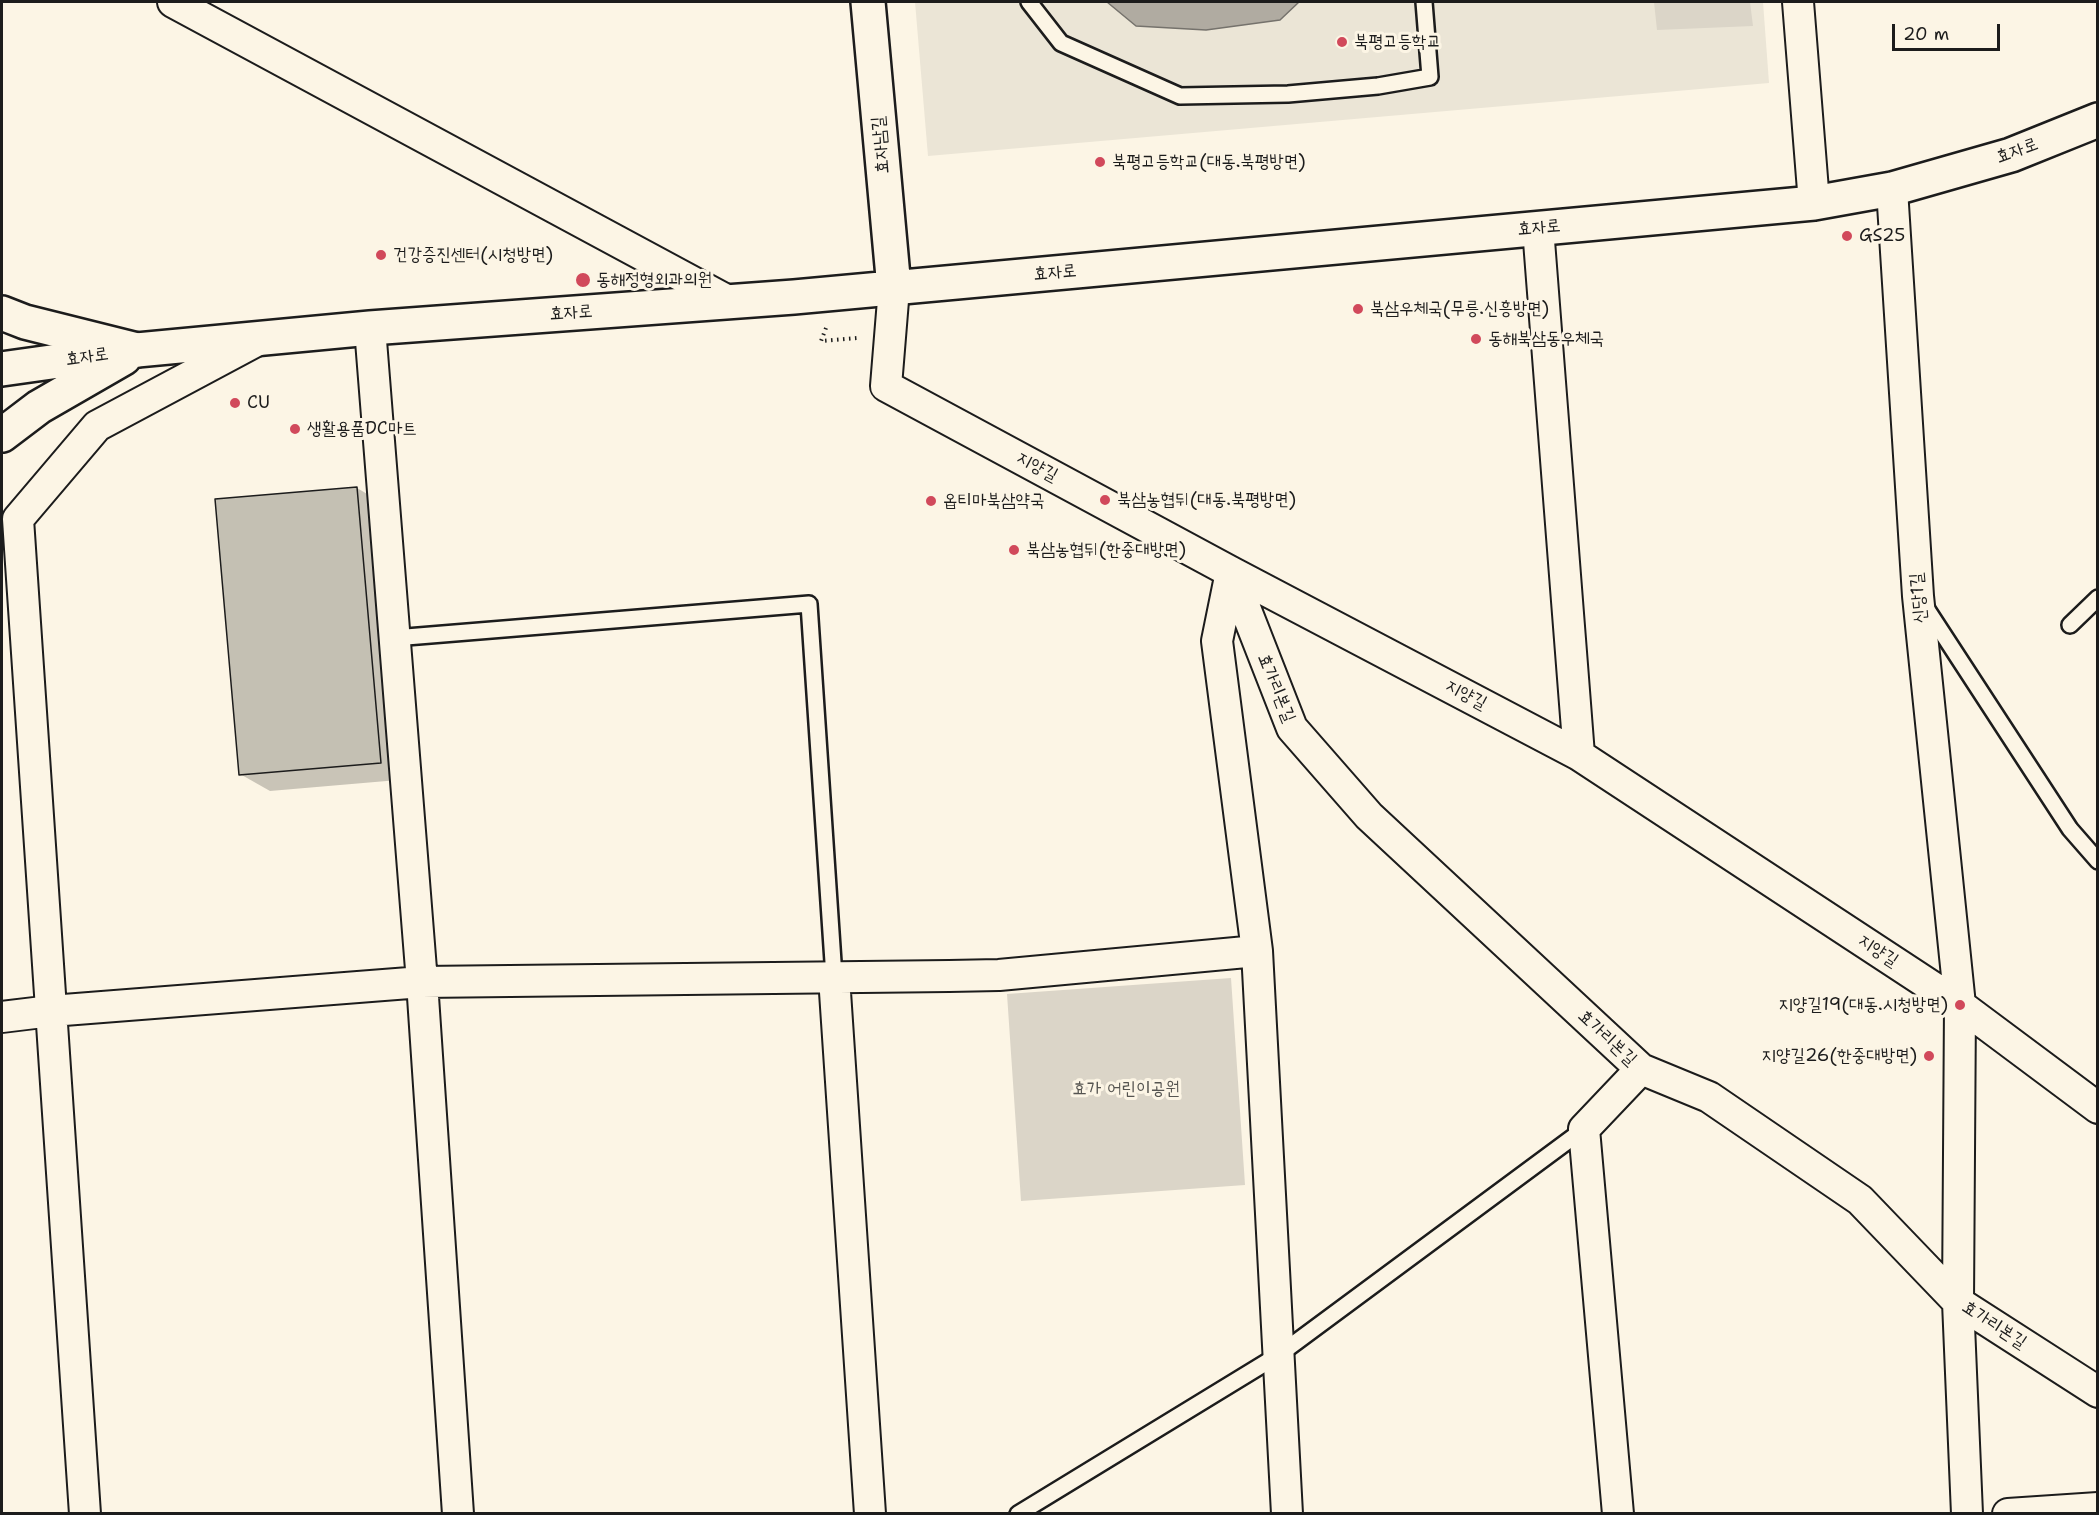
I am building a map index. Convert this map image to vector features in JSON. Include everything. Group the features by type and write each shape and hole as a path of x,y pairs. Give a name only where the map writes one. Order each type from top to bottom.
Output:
{"street":[{"path":"173,2 728,301"},
{"name":"효자남길","path":"868,2 894,288"},
{"path":"1798,2 1814,203"},
{"name":"효자로","path":"2,369 137,350 370,328 894,288 1814,203 1892,189 2011,155 2097,120"},
{"name":"신당1길","path":"1892,189 1918,596 1960,1005 1958,1302 1966,1514"},
{"path":"1538,228 1579,754"},
{"name":"지양길","path":"894,288 886,386 1231,572 1579,754 1960,1005 2097,1108"},
{"path":"2,313 25,322 137,350"},
{"path":"370,328 422,981 458,1514"},
{"path":"86,1514 18,519 97,426 258,340"},
{"path":"2,435 39,407 137,350"},
{"path":"1231,572 1216,641 1257,951 1287,1514"},
{"name":"효가리본길","path":"1231,572 1292,728 1369,816 1641,1069 1709,1097 1860,1200 1958,1302 2097,1392"},
{"path":"2,1017 422,981 999,975 1257,951"},
{"path":"834,977 870,1514"},
{"path":"1618,1514 1584,1129 1641,1069"},
{"path":"2008,1514 2097,1508"}],"lane":[{"path":"1029,2 1061,43 1180,96 1288,94 1378,86 1430,77 1424,2"},
{"path":"1918,596 2070,830 2097,861"},
{"path":"2070,625 2097,598"},
{"path":"394,638 809,604 834,977"},
{"path":"1018,1514 1280,1354 1584,1129"}],"shaded area":[{"name":"북평고등학교","path":"915,2 1763,2 1769,83 928,156"},
{"path":"1107,2 1299,2 1280,20 1206,30 1136,26"}],"green space":[{"path":"1654,2 1750,2 1753,26 1657,30"},
{"name":"효가 어린이공원","path":"1231,978 1245,1185 1021,1201 1007,994"}],"building":[{"path":"357,487 381,763 239,775 215,499"}],"place":[{"name":"북평고등학교","path":"1342,42"},
{"name":"북평고등학교(대동.북평방면)","path":"1100,162"},
{"name":"GS25","path":"1847,236"},
{"name":"건강증진센터(시청방면)","path":"381,255"},
{"name":"동해정형외과의원","path":"583,280"},
{"name":"북삼우체국(무릉.신흥방면)","path":"1358,309"},
{"name":"동해북삼동우체국","path":"1476,339"},
{"name":"CU","path":"235,403"},
{"name":"생활용품DC마트","path":"295,429"},
{"name":"북삼농협뒤(대동.북평방면)","path":"1105,500"},
{"name":"옵티마북삼약국","path":"931,501"},
{"name":"북삼농협뒤(한중대방면)","path":"1014,550"},
{"name":"지양길19(대동.시청방면)","path":"1960,1005"},
{"name":"지양길26(한중대방면)","path":"1929,1056"}]}
